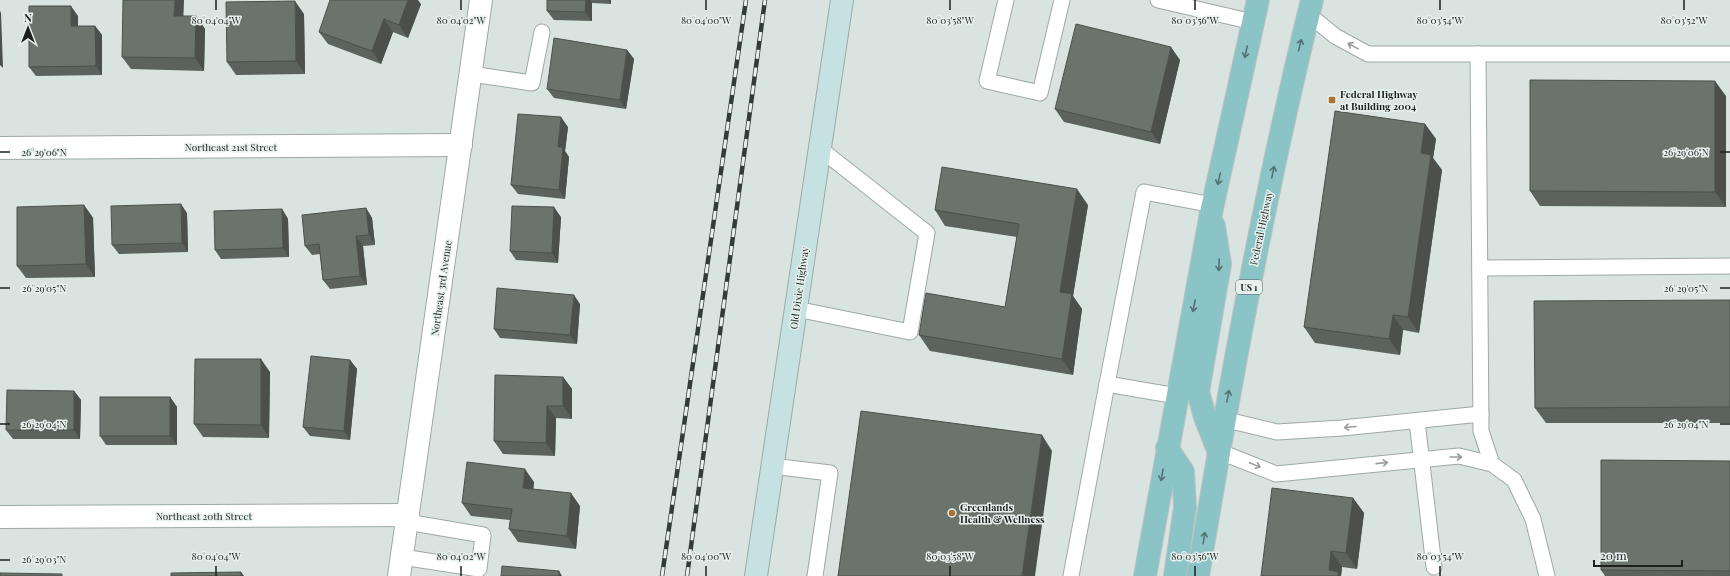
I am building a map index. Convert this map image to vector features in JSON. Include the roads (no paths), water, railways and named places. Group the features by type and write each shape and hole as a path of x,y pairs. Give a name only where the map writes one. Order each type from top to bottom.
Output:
{"main road":[{"path":"1145,576 1167,448 1212,209 1258,0"},
{"name":"Federal Highway","path":"1198,576 1223,419 1257,247 1298,55 1310,7"},
{"path":"1212,209 1220,264 1198,392 1205,417 1218,451"},
{"path":"1167,448 1183,472 1185,507 1175,576"}],"street":[{"name":"Northeast 3rd Avenue","path":"401,567 481,0"},
{"name":"Old Dixie Highway","path":"756,576 842,0"},
{"name":"Northeast 21st Street","path":"0,148 461,145"},
{"name":"Northeast 20th Street","path":"0,517 408,518"}],"lane":[{"path":"1006,0 987,81 1040,93 1062,0"},
{"path":"1158,0 1253,22"},
{"path":"1310,7 1335,36 1368,54 1730,54"},
{"path":"471,74 532,83 542,32"},
{"path":"1478,54 1480,431 1492,464"},
{"path":"796,309 910,332 927,233 820,148"},
{"path":"1071,576 1144,192 1212,209"},
{"path":"1480,268 1730,266"},
{"path":"1107,384 1177,396"},
{"path":"1223,419 1278,432 1417,421 1480,414"},
{"path":"1417,421 1434,567"},
{"path":"1218,451 1276,474 1459,456 1492,464 1514,480 1533,519 1547,576"},
{"path":"772,466 830,473 815,576"},
{"path":"401,567 479,569 483,535 408,518"}],"railway":[{"path":"662,576 746,0"},
{"path":"687,576 765,0"}],"place":[{"name":"Federal Highway at Building 2004","path":"1332,100"},
{"name":"Greenlands Health & Wellness","path":"952,513"}]}
